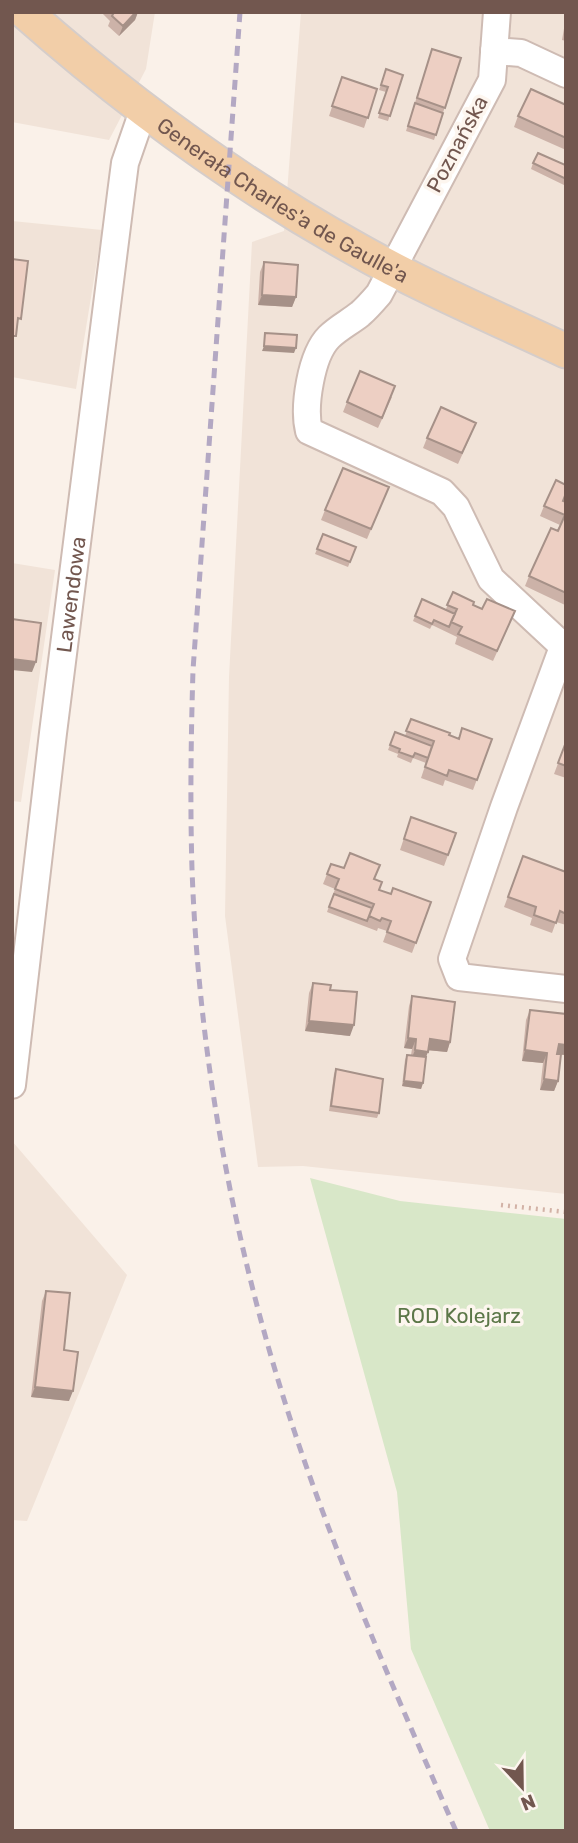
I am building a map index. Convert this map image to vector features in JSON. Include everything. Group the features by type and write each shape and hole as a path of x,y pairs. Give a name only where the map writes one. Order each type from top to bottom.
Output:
{"main road":[{"name":"Generała Charles'a de Gaulle'a","path":"24,12 78,59 240,179 392,269 566,351"}],"street":[{"name":"Poznańska","path":"497,12 492,80 379,294 362,312 328,338 319,353 307,400 306,419 309,430 442,492 456,506 491,579 564,648"},
{"path":"494,51 521,52 566,74"},
{"name":"Lawendowa","path":"12,1085 53,733 124,173 132,139 144,108"},
{"path":"564,648 504,807 452,959 459,977 566,989"}],"path":[{"path":"501,1205 566,1212"}],"shaded area":[{"path":"12,12 155,12 146,69 109,140 12,122"},
{"path":"301,12 566,12 566,1194 303,1166 258,1167 225,916 229,677 252,242 284,231"},
{"path":"12,221 102,230 76,389 12,377"},
{"path":"12,563 55,570 21,802 12,801"},
{"path":"12,1141 127,1275 27,1521 12,1520"}],"green space":[{"name":"ROD Kolejarz","path":"310,1178 400,1201 566,1219 566,1831 490,1831 411,1649 397,1492"}],"building":[{"path":"114,12 136,12 123,26 112,16"},
{"path":"432,49 461,58 445,108 417,98"},
{"path":"386,69 403,75 390,116 379,113 388,87 381,85"},
{"path":"342,77 377,89 368,118 332,106"},
{"path":"531,89 566,105 566,138 518,116"},
{"path":"415,103 443,113 436,135 408,126"},
{"path":"538,153 565,165 566,162 566,179 533,163"},
{"path":"12,259 28,261 21,319 18,318 16,336 12,336"},
{"path":"264,262 298,265 296,297 262,295"},
{"path":"265,333 297,335 296,348 264,346"},
{"path":"360,371 395,386 382,418 347,402"},
{"path":"441,407 476,423 462,453 427,438"},
{"path":"343,468 389,487 371,529 325,510"},
{"path":"556,480 566,485 563,501 566,502 566,593 529,576 551,528 558,531 565,515 544,506"},
{"path":"323,534 356,547 350,562 317,549"},
{"path":"453,592 482,609 487,599 515,611 497,651 458,634 462,627 451,622 457,609 447,605"},
{"path":"422,599 455,614 449,627 434,620 432,624 415,616"},
{"path":"12,619 41,623 36,662 12,659"},
{"path":"411,719 459,739 462,728 492,739 477,780 449,770 447,776 425,767 434,741 406,731"},
{"path":"395,732 432,746 428,758 415,753 413,757 390,745"},
{"path":"566,742 566,766 558,763"},
{"path":"411,817 456,833 448,855 404,839"},
{"path":"350,853 380,865 374,879 382,882 379,890 391,894 393,888 431,902 416,943 387,932 391,921 382,918 380,921 369,916 374,904 335,889 339,879 327,874 331,864 344,868"},
{"path":"523,856 566,872 566,914 560,911 556,923 534,915 536,907 508,897"},
{"path":"334,894 372,908 367,921 329,907"},
{"path":"313,983 331,985 330,990 357,992 354,1025 309,1021"},
{"path":"412,996 455,1002 450,1042 430,1039 428,1052 415,1050 416,1039 408,1038"},
{"path":"530,1010 566,1014 566,1045 559,1044 557,1054 561,1054 558,1081 544,1079 547,1053 525,1050"},
{"path":"407,1055 426,1057 423,1083 404,1081"},
{"path":"336,1069 383,1079 379,1113 331,1106"},
{"path":"46,1291 70,1293 64,1350 78,1352 73,1391 35,1387"}],"railway":[{"path":"240,12 193,670 192,869 195,932 208,1057 241,1242 256,1303 292,1423 357,1600 456,1831"}]}
